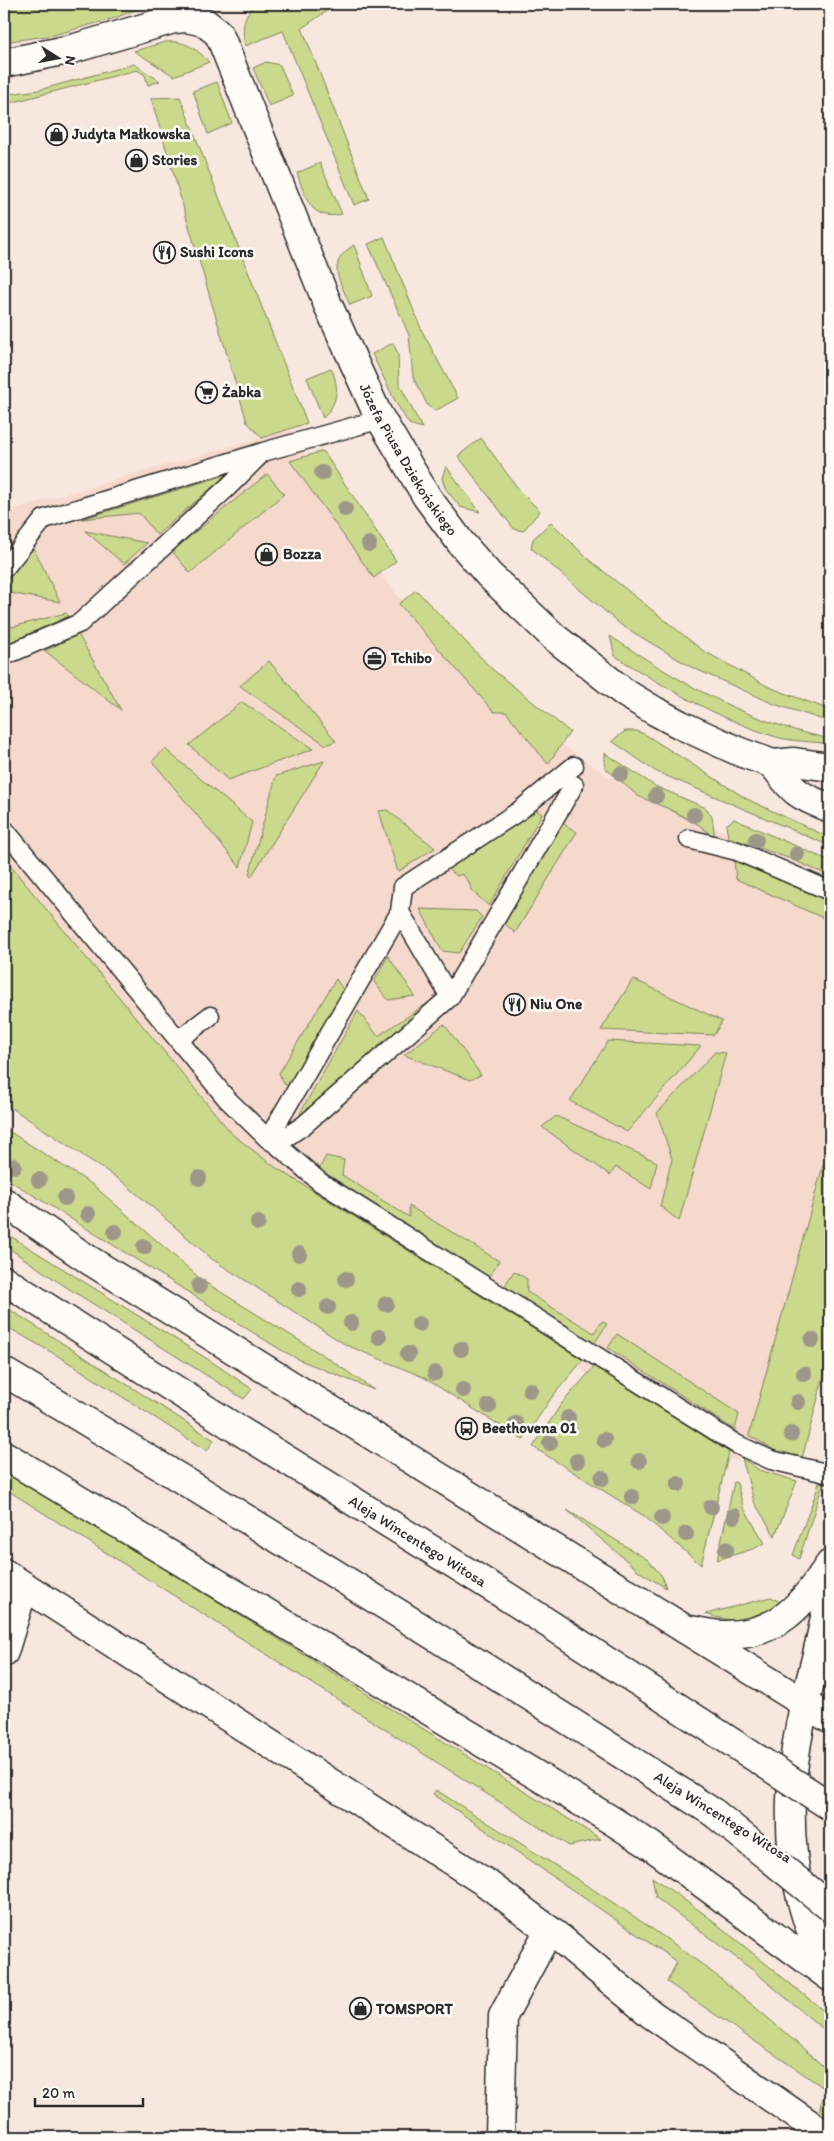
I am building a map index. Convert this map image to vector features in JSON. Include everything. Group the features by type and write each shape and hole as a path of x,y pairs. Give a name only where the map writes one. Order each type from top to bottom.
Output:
{"main road":[{"name":"Józefa Piusa Dziekońskiego","path":"4,62 72,49 174,19 187,18 204,22 212,27 222,41 328,305 381,419 427,498 461,543 489,575 554,638 625,693 655,711 740,752 773,764 794,762 830,768"},
{"path":"773,764 788,784 804,798 830,808"},
{"path":"4,1202 88,1260 830,1719"},
{"name":"Aleja Wincentego Witosa","path":"4,1280 229,1424 506,1596 830,1806"},
{"name":"Aleja Wincentego Witosa","path":"4,1372 193,1484 714,1813 830,1883"},
{"path":"4,1455 611,1820 650,1845 830,1977"},
{"path":"685,1629 722,1635 746,1634 754,1633 780,1622 800,1605 830,1564"},
{"path":"4,1652 14,1579 486,1883 549,1930 651,2014 828,2137"},
{"path":"830,1582 826,1621 805,1704 792,1772 790,1823 793,1868 808,1923 830,1968"},
{"path":"714,1813 830,1907"},
{"path":"500,2137 503,2016 549,1930"}],"lane":[{"path":"4,569 44,519 263,452 381,419"},
{"path":"4,656 80,623 228,487 263,452"},
{"path":"272,1142 400,912 403,887 519,811 574,766"},
{"path":"272,1142 304,1125 450,997 574,785"},
{"path":"4,829 227,1099 272,1142 320,1182 736,1444 771,1460 830,1474"},
{"path":"689,839 737,851 830,891"},
{"path":"400,912 450,997"},
{"path":"178,1040 210,1016"}],"shaded area":[{"path":"290,429 340,516 406,606 561,744 638,796 807,866 830,872 830,1348 803,1455 727,1460 266,1174 4,858 4,512"}],"green space":[{"path":"4,4 147,4 115,18 54,35 4,42"},
{"path":"256,4 337,4 302,28 369,199 354,205 283,31 245,46 243,35 244,23 251,8"},
{"path":"165,42 178,42 189,46 209,62 174,76 134,51"},
{"path":"266,62 280,65 293,96 269,106 253,68"},
{"path":"134,64 160,81 148,85 145,75 137,70 6,104 9,94 39,90"},
{"path":"217,82 232,123 208,134 193,91"},
{"path":"180,97 307,423 262,438 247,422 151,98"},
{"path":"320,163 342,214 331,215 316,211 306,198 297,173"},
{"path":"384,237 422,331 458,398 435,411 428,406 413,377 409,335 368,244"},
{"path":"354,245 372,296 350,305 339,280 337,266 345,252"},
{"path":"393,343 398,354 399,383 422,428 409,424 395,401 372,354"},
{"path":"331,368 336,382 336,394 332,407 323,418 307,378"},
{"path":"481,438 519,490 540,511 523,531 514,529 458,456"},
{"path":"323,451 396,561 374,578 290,461"},
{"path":"446,466 480,512 460,507 445,488 442,478"},
{"path":"267,474 284,494 190,573 172,551"},
{"path":"226,475 157,535 139,513 82,519"},
{"path":"551,522 587,558 702,650 769,687 830,710 830,722 774,704 691,667 621,625 531,548 533,539"},
{"path":"85,531 147,543 124,564"},
{"path":"32,545 60,602 4,592 4,579"},
{"path":"416,590 492,669 570,732 548,764 506,712 494,712 399,604"},
{"path":"66,613 69,616 4,645 4,618 12,627"},
{"path":"78,634 121,710 45,651"},
{"path":"610,636 691,686 734,708 779,725 830,739 830,744 780,738 752,729 711,711 652,679 615,656"},
{"path":"269,661 336,741 326,745 240,686"},
{"path":"242,702 313,749 228,780 189,745"},
{"path":"625,731 637,731 646,735 747,799 830,838 830,846 655,771 612,741"},
{"path":"165,749 252,822 240,867 152,761"},
{"path":"605,753 655,786 706,808 712,817 715,838 699,825 669,809 638,796 605,768"},
{"path":"324,761 251,877 249,875 276,776"},
{"path":"533,807 542,814 489,906 471,890 469,882 462,874 457,876 448,869"},
{"path":"387,810 435,848 398,872 379,811"},
{"path":"734,819 830,861 830,876 791,859 728,837 726,825"},
{"path":"562,823 577,832 515,933 502,921"},
{"path":"4,858 233,1135 275,1167 583,1360 552,1397 523,1440 423,1377 346,1345 212,1259 123,1182 4,1103"},
{"path":"734,861 830,902 830,921 736,879"},
{"path":"420,909 476,911 482,917 459,953 442,951"},
{"path":"388,956 415,996 388,1000 374,982"},
{"path":"336,979 346,994 291,1086 284,1084 279,1073"},
{"path":"633,979 722,1021 714,1035 601,1030"},
{"path":"428,1003 303,1117 300,1113 358,1011 378,1036"},
{"path":"444,1024 481,1075 470,1080 404,1055"},
{"path":"608,1041 701,1046 627,1132 570,1101"},
{"path":"715,1052 726,1053 679,1221 660,1206 672,1159 657,1113"},
{"path":"556,1116 657,1162 651,1189 616,1167 610,1175 542,1127"},
{"path":"4,1128 93,1185 203,1281 326,1357 374,1390 300,1360 281,1350 4,1177"},
{"path":"830,1140 830,1352 802,1459 776,1451 749,1435"},
{"path":"326,1156 344,1160 342,1175 409,1217 409,1206 499,1261 487,1280 317,1173"},
{"path":"4,1232 209,1360 252,1389 244,1399 60,1283 4,1245"},
{"path":"514,1271 527,1279 527,1292 594,1333 602,1321 607,1324 592,1347 502,1290"},
{"path":"4,1306 214,1440 207,1451 63,1359 4,1325"},
{"path":"617,1334 739,1414 735,1430 608,1348"},
{"path":"596,1365 729,1452 701,1565 644,1516 533,1447 562,1403"},
{"path":"830,1441 830,1462 799,1559 793,1555 817,1490"},
{"path":"742,1458 759,1470 797,1481 775,1536 754,1502"},
{"path":"4,1469 601,1839 569,1846 4,1488"},
{"path":"734,1482 737,1483 743,1507 765,1543 753,1549 717,1560"},
{"path":"567,1510 648,1560 662,1576 666,1588 640,1572"},
{"path":"771,1597 780,1602 772,1609 754,1617 736,1620 706,1614"},
{"path":"436,1790 654,1930 703,1965 777,2025 830,2072 830,2130 820,2111 821,2102 827,2090 667,1982 677,1962 433,1794"},
{"path":"652,1877 707,1916 830,2016 830,2035 754,1971 656,1898"}],"place":[{"name":"Judyta Małkowska","path":"56,134"},
{"name":"Stories","path":"136,160"},
{"name":"Sushi Icons","path":"164,252"},
{"name":"Żabka","path":"206,392"},
{"name":"Bozza","path":"267,554"},
{"name":"Tchibo","path":"375,658"},
{"name":"Niu One","path":"514,1004"},
{"name":"Beethovena 01","path":"466,1428"},
{"name":"TOMSPORT","path":"360,2009"}]}
